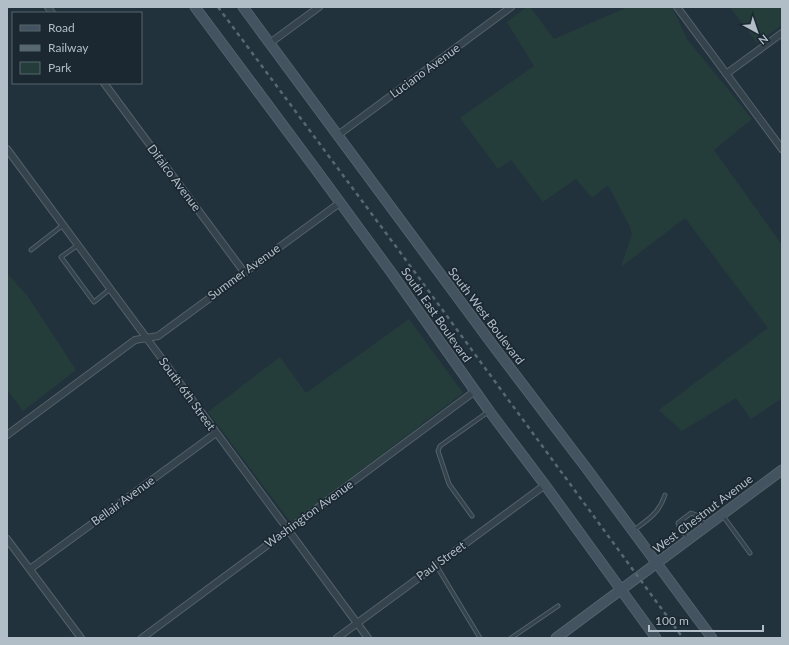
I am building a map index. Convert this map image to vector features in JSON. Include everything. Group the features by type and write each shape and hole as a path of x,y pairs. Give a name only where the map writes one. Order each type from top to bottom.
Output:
{"main road":[{"name":"South East Boulevard","path":"195,7 341,202 490,411 622,589 656,638"},
{"name":"South West Boulevard","path":"243,7 712,638"},
{"name":"West Chestnut Avenue","path":"556,638 782,470"}],"street":[{"path":"270,43 319,7"},
{"name":"Luciano Avenue","path":"338,135 511,7"},
{"path":"677,7 782,149"},
{"path":"726,74 782,33"},
{"name":"Difalco Avenue","path":"105,84 244,272"},
{"name":"South 6th Street","path":"7,150 368,638"},
{"name":"Summer Avenue","path":"7,435 135,340 158,336 341,202"},
{"name":"Washington Avenue","path":"142,638 476,391"},
{"name":"Bellair Avenue","path":"30,569 216,433"},
{"name":"Paul Street","path":"337,638 545,485"},
{"path":"7,538 81,638"}],"lane":[{"path":"31,250 63,225"},
{"path":"78,245 61,257 94,302 110,289"},
{"path":"472,516 449,484 438,451 440,446 490,411"},
{"path":"633,531 656,513 662,504 665,495"},
{"path":"689,539 678,523 691,514 695,514 706,526"},
{"path":"722,515 750,553"},
{"path":"436,565 480,638"},
{"path":"511,638 558,606"}],"green space":[{"path":"527,7 530,7 554,39 628,7 672,7 687,39 752,119 714,150 782,245 782,398 751,419 736,398 682,431 659,410 768,328 685,218 621,267 632,234 630,227 608,185 592,198 576,179 543,202 511,160 498,169 460,118 534,66 507,22"},
{"path":"730,7 782,7 782,25 757,43"},
{"path":"9,275 29,298 76,370 23,411 7,390 7,276"},
{"path":"409,319 463,393 291,523 208,412 280,357 306,393"}],"railway":[{"path":"218,7 683,638"}]}
